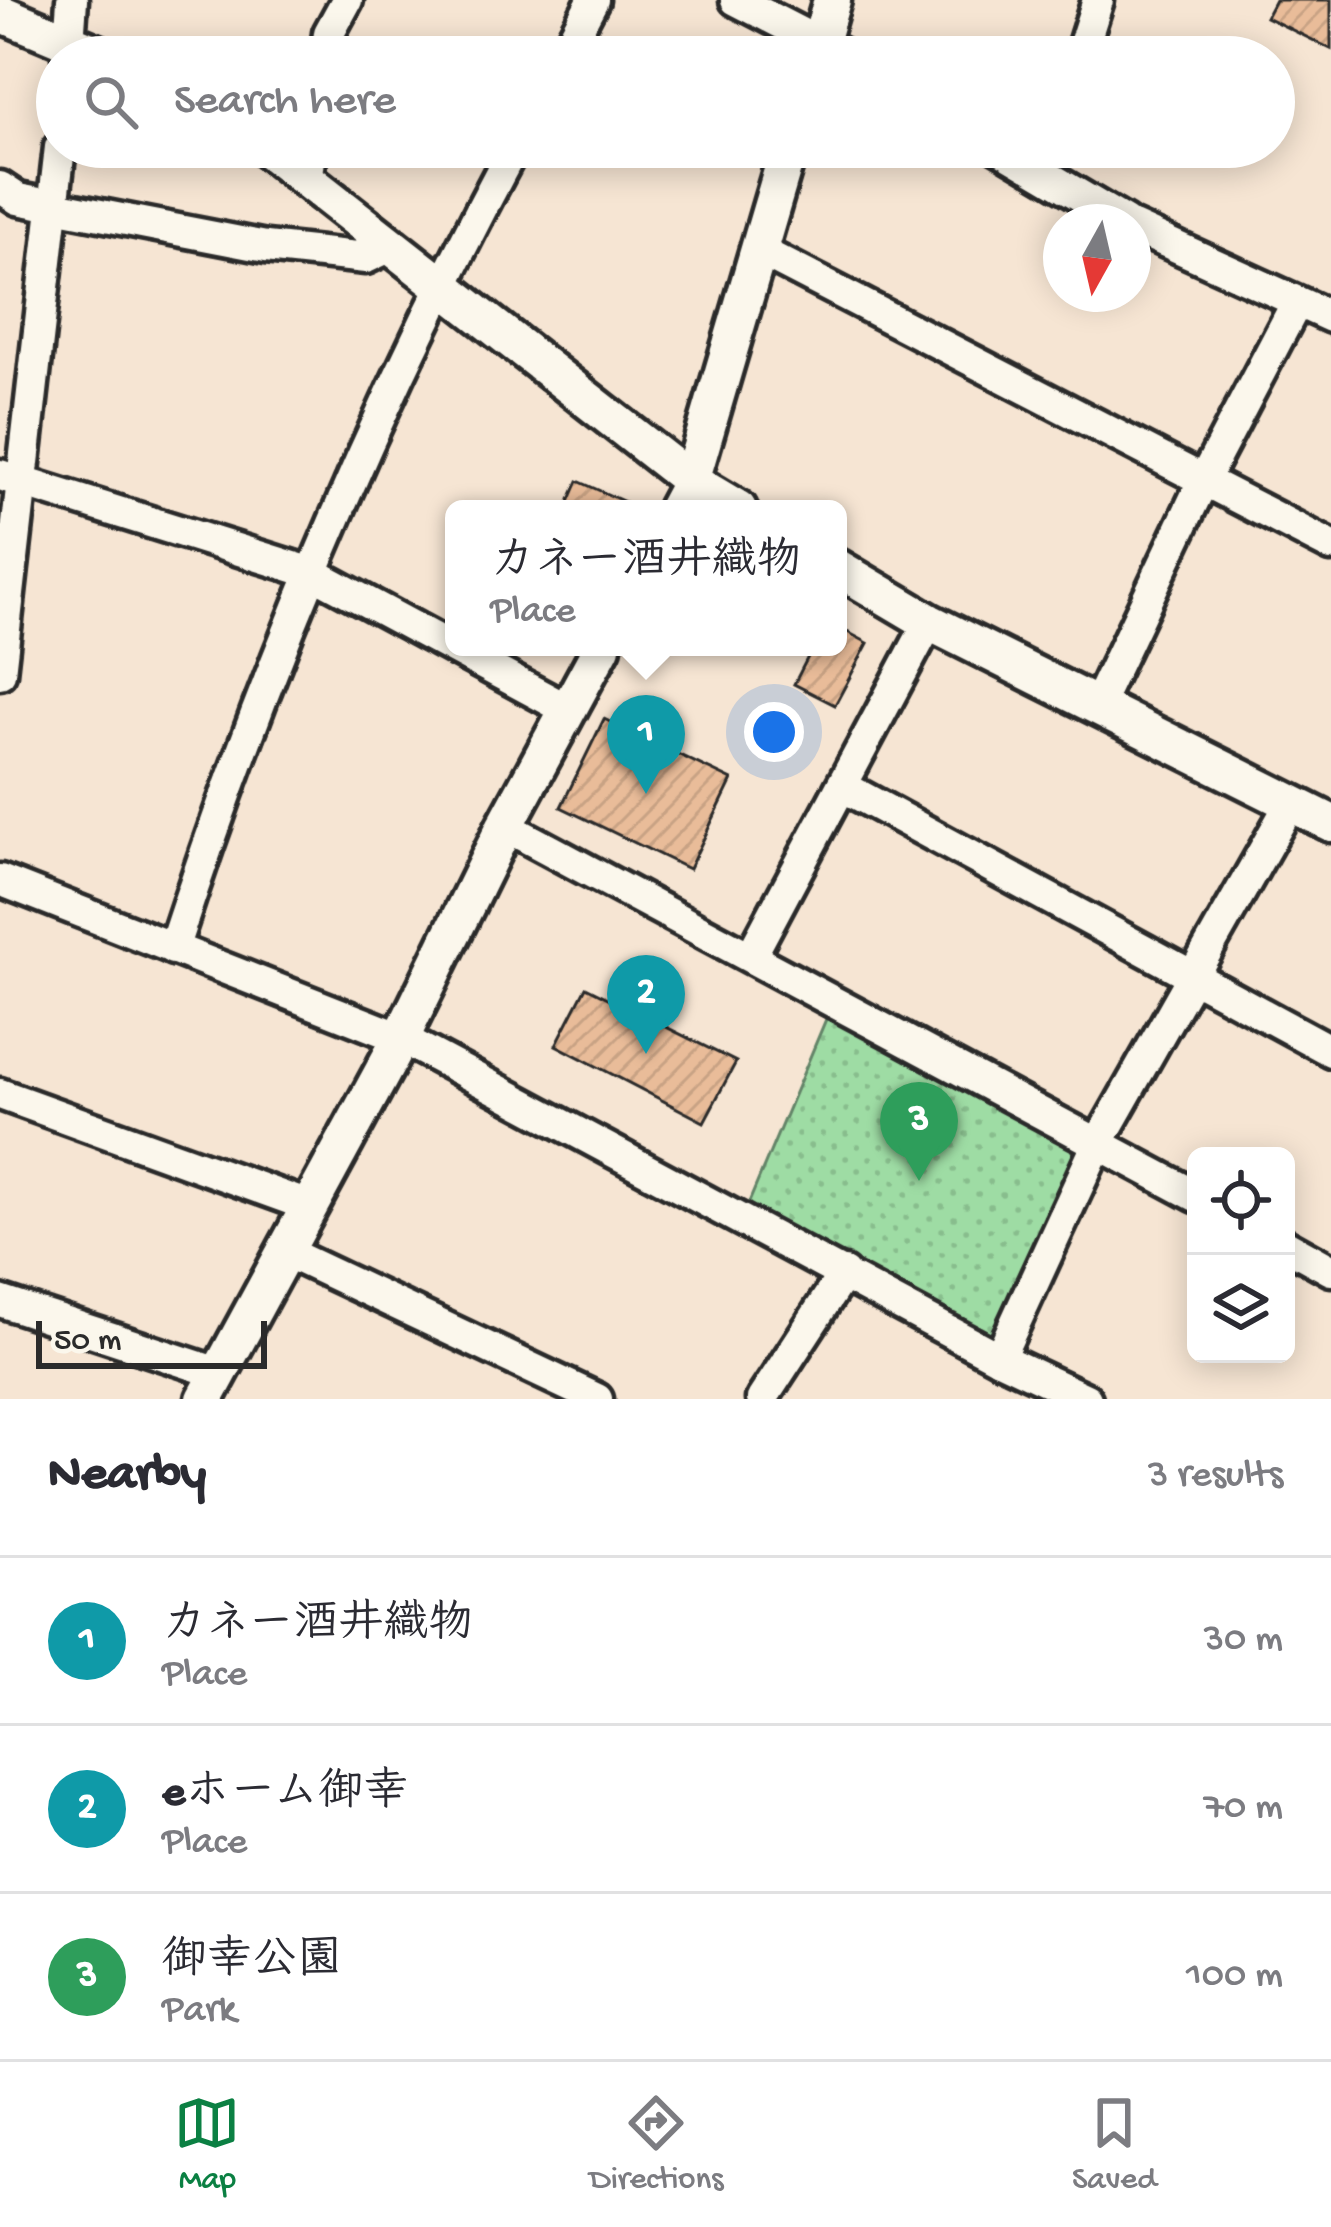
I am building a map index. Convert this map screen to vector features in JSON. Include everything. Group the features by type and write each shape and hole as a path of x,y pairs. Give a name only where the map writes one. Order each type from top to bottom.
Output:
{"street":[{"path":"70,36 72,0"},
{"path":"329,36 347,0"},
{"path":"573,36 593,0"},
{"path":"736,0 801,36"},
{"path":"829,36 832,0"},
{"path":"1087,36 1098,0"},
{"path":"0,13 44,36"},
{"path":"0,673 11,479 57,168"},
{"path":"313,168 392,246 684,495 783,168"},
{"path":"173,949 210,835 313,573 440,284 503,168"},
{"path":"1058,168 1103,204"},
{"path":"0,187 18,199 266,247 366,257 392,246"},
{"path":"1151,235 1331,317"},
{"path":"758,250 1331,546"},
{"path":"1097,705 1204,479 1297,302"},
{"path":"11,479 313,573 445,644"},
{"path":"847,573 929,622 1331,823"},
{"path":"751,956 929,622"},
{"path":"467,656 568,710"},
{"path":"0,1301 212,1386 400,1039 505,826 597,656"},
{"path":"842,786 1331,1051"},
{"path":"999,1358 1097,1143 1292,801"},
{"path":"505,826 1187,1191"},
{"path":"0,880 400,1039 999,1358 1086,1399"},
{"path":"0,1094 309,1207"},
{"path":"1295,1250 1331,1270"},
{"path":"286,1252 597,1399"},
{"path":"762,1399 844,1273"}],"green space":[{"path":"834,1000 1098,1143 999,1358 742,1219"}],"building":[{"path":"1275,0 1331,0 1331,49 1266,17"},
{"path":"578,481 620,500 570,500"},
{"path":"847,632 868,643 835,705 794,684 808,656 847,656"},
{"path":"604,719 732,780 689,869 561,807"},
{"path":"586,987 736,1062 704,1122 556,1045"}],"place":[{"name":"カネー酒井織物","path":"646,794"},
{"name":"eホーム御幸","path":"646,1054"},
{"name":"御幸公園","path":"919,1181"}]}
